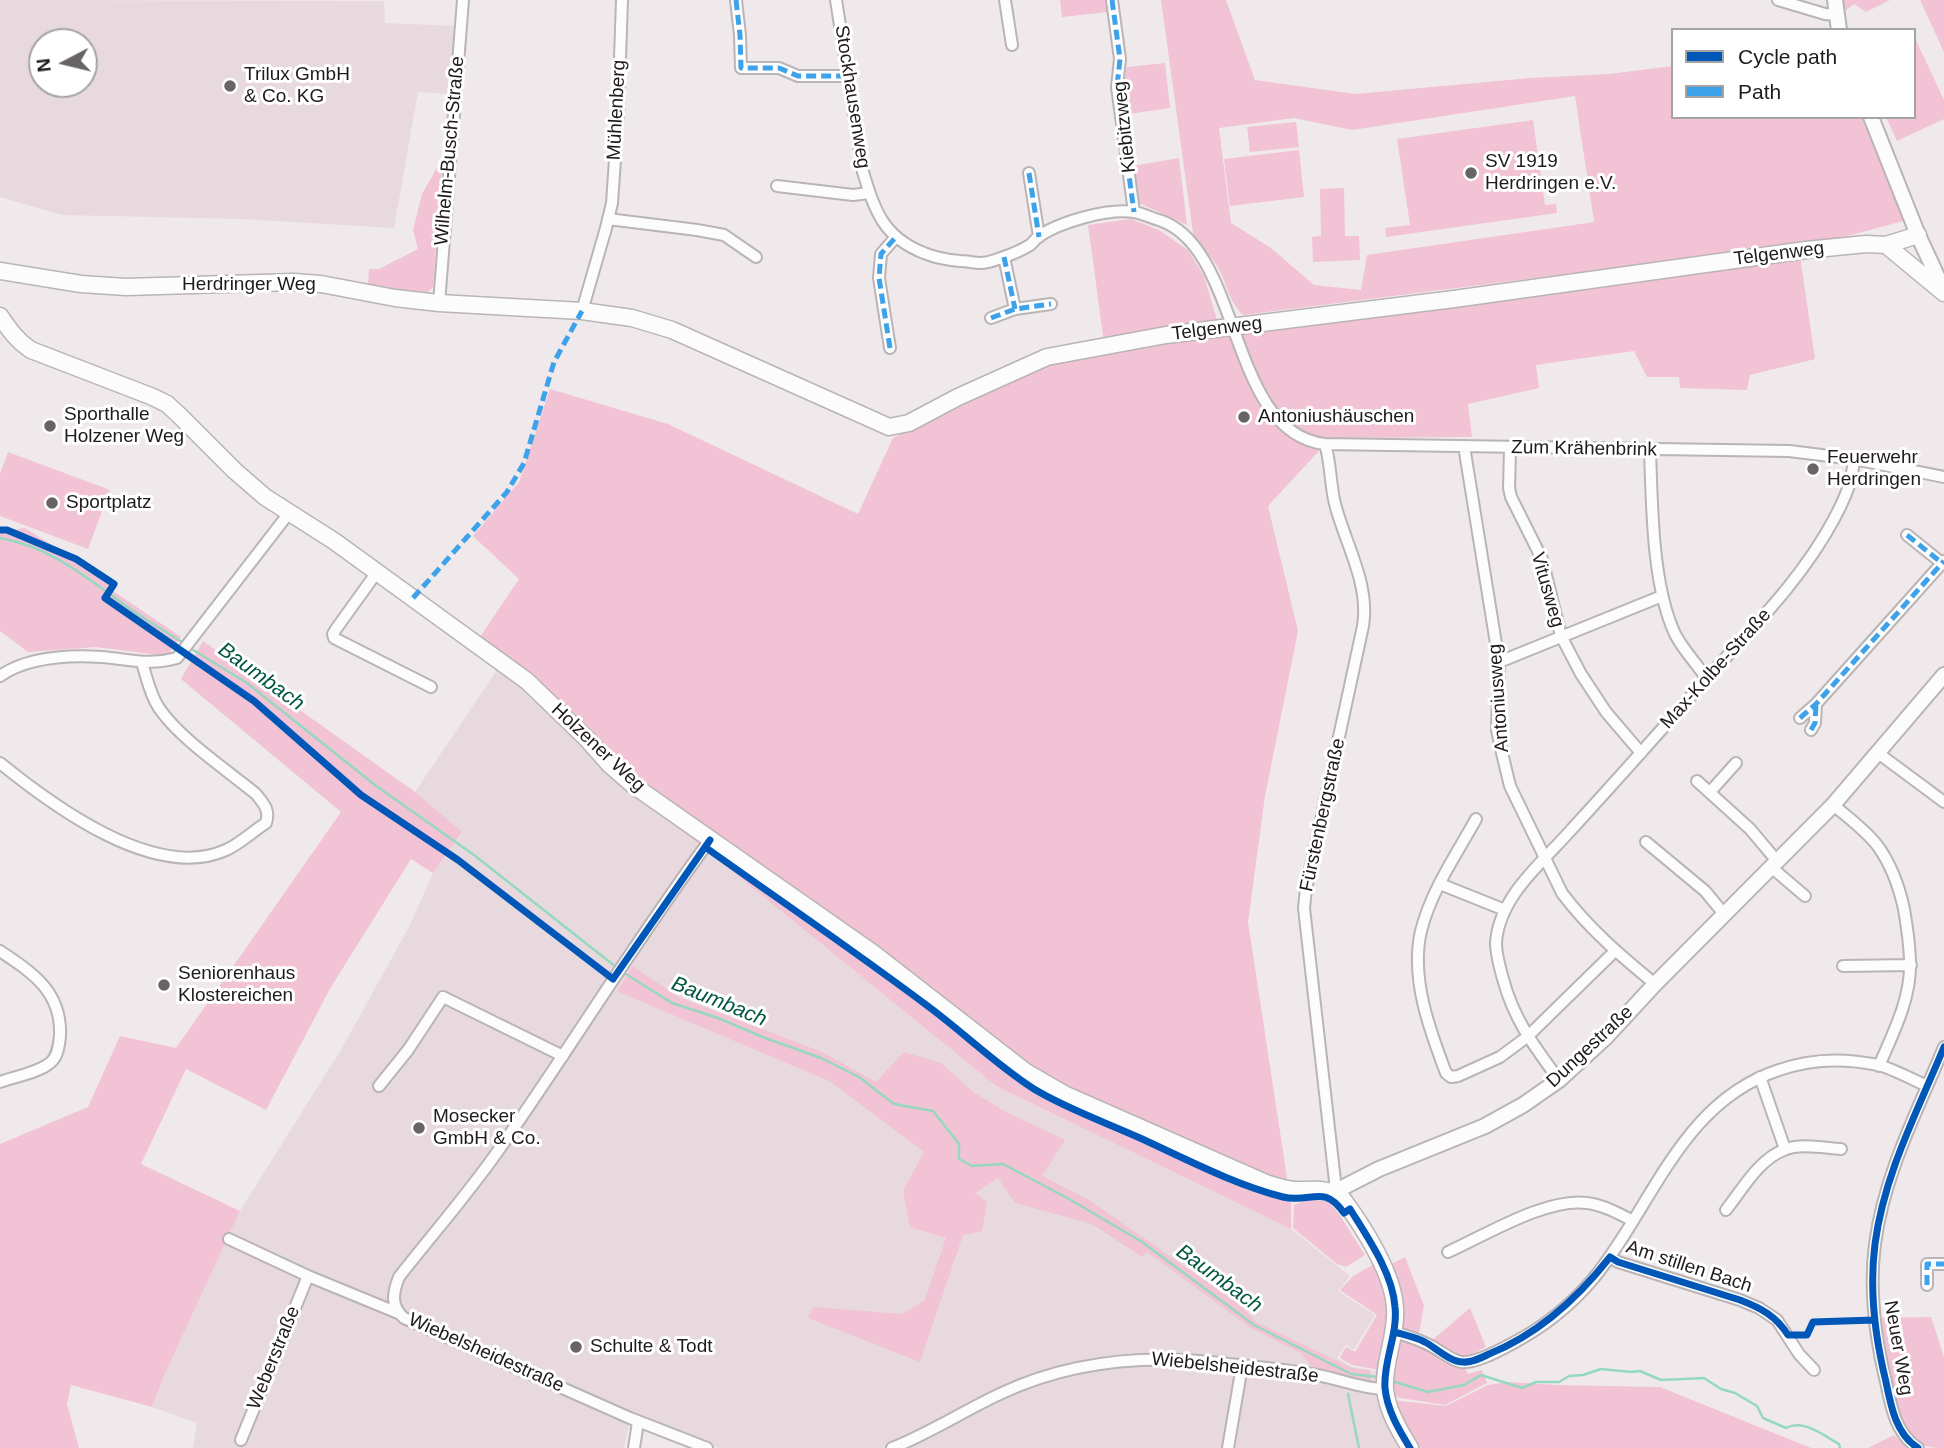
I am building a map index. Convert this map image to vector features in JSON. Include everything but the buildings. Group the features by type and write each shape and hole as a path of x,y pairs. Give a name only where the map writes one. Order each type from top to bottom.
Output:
{"main road":[{"name":"Telgenweg","path":"582,311 632,318 672,330 889,427 909,423 958,397 1047,357 1166,335 1429,303 1806,250 1866,244 1886,245 1918,235"},
{"path":"1886,245 1944,292"},
{"name":"Herdringer Weg","path":"0,271 81,284 126,287 294,282 439,303 582,311"},
{"name":"Holzener Weg","path":"0,316 9,330 31,350 167,404 249,484 334,541 527,681 621,776 873,953 1008,1059 1047,1085 1266,1184 1294,1190 1325,1189 1334,1192"},
{"path":"1334,1192 1350,1209 1374,1249 1387,1278 1395,1307 1385,1389 1392,1415 1410,1448"}],"street":[{"name":"Wilhelm-Busch-Straße","path":"439,303 463,0"},
{"name":"Mühlenberg","path":"582,311 611,203 618,116 622,0"},
{"path":"736,0 741,68 779,68 798,76 848,76"},
{"name":"Stockhausenweg","path":"836,0 859,151 869,193 883,223 895,238"},
{"path":"1005,0 1012,45"},
{"name":"Kiebitzweg","path":"1112,0 1121,59 1118,87 1134,212"},
{"path":"1778,0 1837,15"},
{"path":"1872,119 1944,292"},
{"path":"1029,173 1039,237"},
{"name":"Stockhausenweg","path":"777,186 853,195 869,193"},
{"path":"890,348 878,278 880,254 895,238 912,248 946,260 981,263 1004,257 1072,221 1095,214 1134,212 1166,222 1190,239 1212,276 1233,327"},
{"path":"608,219 724,235 756,257"},
{"path":"1004,257 1015,309"},
{"path":"991,318 1015,309 1051,304"},
{"name":"Zum Krähenbrink","path":"1233,327 1261,394 1276,417 1285,426 1316,443 1788,451 1854,459 1944,477"},
{"name":"Fürstenbergstraße","path":"1325,444 1336,505 1365,605 1363,626 1304,908 1334,1167 1334,1192"},
{"name":"Antoniusweg","path":"1464,446 1499,662 1497,730 1510,786 1544,858 1571,905 1615,951 1655,984"},
{"name":"Vitusweg","path":"1510,448 1511,497 1542,559 1560,636 1606,712 1641,753"},
{"path":"1650,450 1653,523 1662,596 1676,635 1707,679"},
{"name":"Max-Kolbe-Straße","path":"1505,910 1544,858 1774,605 1808,562 1846,495 1852,481 1854,459"},
{"path":"0,676 29,662 100,657 156,663 177,658 289,513"},
{"path":"1801,718 1943,562 1907,535"},
{"path":"377,572 336,629 334,638 431,687"},
{"path":"1499,662 1662,596"},
{"path":"0,763 42,797 127,844 150,853 204,856 226,850 266,823 266,807 256,794 173,725 158,707 142,663"},
{"name":"Dungestraße","path":"1334,1192 1379,1169 1485,1126 1523,1105 1559,1080 1607,1036 1833,805 1944,675"},
{"path":"1811,730 1815,723 1816,704"},
{"path":"1878,753 1944,802"},
{"path":"1710,792 1736,763"},
{"path":"1697,780 1749,829 1774,864 1805,896"},
{"path":"1833,805 1877,845 1893,870 1908,933 1910,965 1907,991 1901,1014 1880,1066"},
{"path":"1476,819 1440,884 1421,933 1420,984 1425,1011 1446,1073 1451,1077 1458,1076 1500,1057 1527,1037 1615,951"},
{"name":"Wiebelsheidestraße","path":"707,1448 638,1422 404,1318 394,1304 393,1291 399,1277 496,1154 615,975 710,840"},
{"path":"1646,842 1705,891 1724,914"},
{"path":"1440,884 1505,910 1496,943 1506,991 1527,1037 1559,1080"},
{"path":"0,951 28,970 50,994 60,1021 60,1042 53,1060 40,1069 0,1082"},
{"path":"1843,966 1910,965"},
{"path":"379,1086 408,1050 443,997 563,1056"},
{"name":"Neuer Weg","path":"1918,1448 1900,1431 1887,1387 1876,1330 1873,1263 1877,1229 1891,1176 1927,1086 1940,1070 1944,1047"},
{"path":"1394,1332 1413,1337 1463,1362 1477,1359 1531,1333 1565,1308 1609,1257 1670,1160 1706,1116 1731,1093 1760,1077 1791,1066 1839,1060 1880,1066 1927,1086"},
{"path":"1760,1077 1785,1149"},
{"path":"1726,1210 1763,1164 1785,1149 1840,1149"},
{"path":"1448,1252 1523,1217 1562,1204 1585,1202 1633,1221"},
{"path":"229,1239 308,1276 398,1313"},
{"name":"Am stillen Bach","path":"1609,1257 1759,1308 1777,1320 1799,1354 1814,1370"},
{"path":"1927,1285 1927,1264 1944,1264"},
{"name":"Weberstraße","path":"241,1440 308,1276"},
{"name":"Wiebelsheidestraße","path":"892,1448 1003,1392 1080,1367 1124,1360 1154,1359 1242,1366 1319,1375 1368,1388 1385,1389"},
{"path":"1228,1448 1242,1366"},
{"path":"634,1448 638,1422"}],"shaded area":[{"path":"0,0 384,1 385,23 459,26 452,94 418,92 394,228 242,219 62,215 0,197"},
{"path":"1060,0 1107,0 1108,12 1062,17"},
{"path":"1161,0 1226,0 1255,80 1355,94 1531,78 1609,74 1671,66 1671,119 1862,119 1907,220 1799,249 1815,359 1750,375 1747,390 1680,388 1679,377 1647,377 1634,351 1536,365 1539,388 1468,404 1472,437 1331,438 1268,506 1298,631 1265,796 1248,922 1291,1204 1291,1229 996,1086 614,775 478,640 519,579 473,536 519,482 550,389 668,424 858,514 893,438 948,409 1043,367 1105,350 1088,225 1131,219 1159,230 1188,250 1204,276 1222,337 1640,279 1638,265 1243,315 1232,299 1218,267 1194,240","holes":["1575,96 1594,222 1367,255 1361,290 1314,285 1271,248 1231,223 1219,128 1294,118 1352,130"]},
{"path":"1841,0 1890,0 1866,12 1854,4 1845,11"},
{"path":"1920,0 1944,0 1944,52"},
{"path":"1916,40 1944,100 1944,119 1897,141 1887,119 1916,119"},
{"path":"1165,63 1170,108 1129,114 1123,88 1127,67"},
{"name":"SV 1919 Herdringen e.V.","path":"1533,120 1545,205 1556,204 1557,213 1386,237 1385,228 1410,225 1397,139"},
{"path":"1296,122 1299,147 1250,152 1247,127"},
{"path":"1299,150 1304,197 1230,206 1224,159"},
{"path":"443,157 433,287 424,296 368,285 369,269 379,269 418,249 413,230 422,194"},
{"path":"1179,158 1187,225 1137,202 1133,166"},
{"path":"1344,188 1345,236 1359,236 1360,260 1313,262 1312,237 1321,236 1320,189"},
{"name":"Sportplatz","path":"8,452 110,490 88,549 0,516 0,474"},
{"path":"25,528 114,584 113,591 181,637 167,656 96,647 28,652 0,631 0,532"},
{"path":"203,641 415,792 462,832 433,873 411,859 331,987 266,1110 186,1069 141,1164 240,1211 152,1407 71,1385 67,1404 79,1448 0,1448 0,1144 88,1107 120,1036 176,1048 341,812 181,679"},
{"path":"503,661 614,775 996,1086 1291,1229 1350,1276 1338,1291 1375,1315 1354,1350 1346,1345 1337,1358 1352,1367 1379,1372 1375,1387 1407,1448 719,1448 634,1415 624,1448 193,1448 197,1423 152,1407 163,1378 240,1211 342,1048 410,925 433,873 462,833 415,792"},
{"path":"633,966 678,997 822,1052 876,1082 904,1052 941,1063 972,1091 1004,1111 1065,1140 1042,1176 1089,1200 1240,1305 1256,1322 1352,1368 1370,1370 1371,1379 1369,1382 1313,1368 1301,1353 1251,1328 1147,1252 1142,1257 1092,1224 1015,1203 998,1178 975,1193 987,1202 982,1231 963,1235 920,1362 808,1318 813,1307 903,1314 925,1300 946,1238 910,1227 903,1191 924,1152 831,1082 617,991"},
{"path":"1309,1199 1329,1202 1365,1255 1346,1267 1337,1264 1293,1228 1294,1205"},
{"path":"1405,1257 1424,1306 1417,1343 1424,1347 1470,1308 1486,1347 1461,1359 1468,1374 1482,1370 1487,1383 1445,1405 1394,1397 1393,1376 1401,1325 1388,1266"},
{"path":"1376,1263 1389,1307 1379,1370 1352,1365 1340,1358 1346,1347 1355,1352 1377,1315 1340,1290 1353,1276"},
{"path":"1931,1317 1944,1357 1944,1448 1920,1444 1901,1427 1879,1318"},
{"path":"1508,1382 1660,1387 1811,1448 1415,1448 1392,1400 1446,1406 1488,1385"},
{"path":"1894,1435 1907,1448 1868,1448"}],"waterway":[{"name":"Baumbach","path":"0,538 35,548 66,564 185,644"},
{"name":"Baumbach","path":"190,648 247,683 375,785 474,855 616,967"},
{"name":"Baumbach","path":"621,971 672,1003 821,1058 859,1077 894,1104 933,1111 959,1144 959,1159 972,1166 1003,1164 1142,1242 1254,1325 1351,1374 1378,1377"},
{"name":"Baumbach","path":"1392,1381 1428,1392 1464,1385 1481,1375 1522,1388 1536,1382 1559,1382 1569,1376 1601,1369 1640,1371 1661,1380 1704,1378 1757,1406 1763,1418 1786,1428 1800,1425 1813,1429 1839,1444 1840,1448"},
{"path":"1348,1394 1359,1448"}],"marked path":[{"path":"736,0 741,68 779,68 798,76 848,76"},
{"path":"1112,0 1120,59 1117,87 1134,212"},
{"path":"1029,173 1039,237"},
{"path":"890,348 879,278 881,254 895,238"},
{"path":"1004,257 1015,309"},
{"path":"991,318 1015,309 1051,304"},
{"path":"413,598 507,492 524,463 554,362 582,311"},
{"path":"1907,535 1942,563"},
{"path":"1800,718 1816,704 1944,561"},
{"path":"1811,730 1815,723 1816,704"},
{"path":"1927,1285 1927,1264 1944,1264"}],"cycle path":[{"path":"0,530 7,530 76,559 114,584 105,598 254,701 361,795 458,860 613,979 710,840"},
{"path":"705,847 898,984 1006,1069 1046,1096 1246,1185 1283,1197 1323,1197 1330,1199 1344,1213 1350,1209 1390,1282 1395,1317 1385,1388 1391,1412 1410,1448"},
{"path":"1918,1448 1904,1435 1890,1401 1876,1331 1873,1261 1879,1218 1894,1168 1944,1047"},
{"path":"1394,1332 1425,1342 1453,1360 1476,1360 1541,1326 1570,1301 1610,1257 1618,1262 1748,1303 1773,1318 1788,1335 1807,1335 1813,1322 1875,1320"}],"place":[{"name":"Trilux GmbH & Co. KG","path":"230,86"},
{"name":"SV 1919 Herdringen e.V.","path":"1471,173"},
{"name":"Antoniushäuschen","path":"1244,417"},
{"name":"Sporthalle Holzener Weg","path":"50,426"},
{"name":"Feuerwehr Herdringen","path":"1813,469"},
{"name":"Sportplatz","path":"52,503"},
{"name":"Seniorenhaus Klostereichen","path":"164,985"},
{"name":"Mosecker GmbH & Co.","path":"419,1128"},
{"name":"Schulte & Todt","path":"576,1347"}]}
